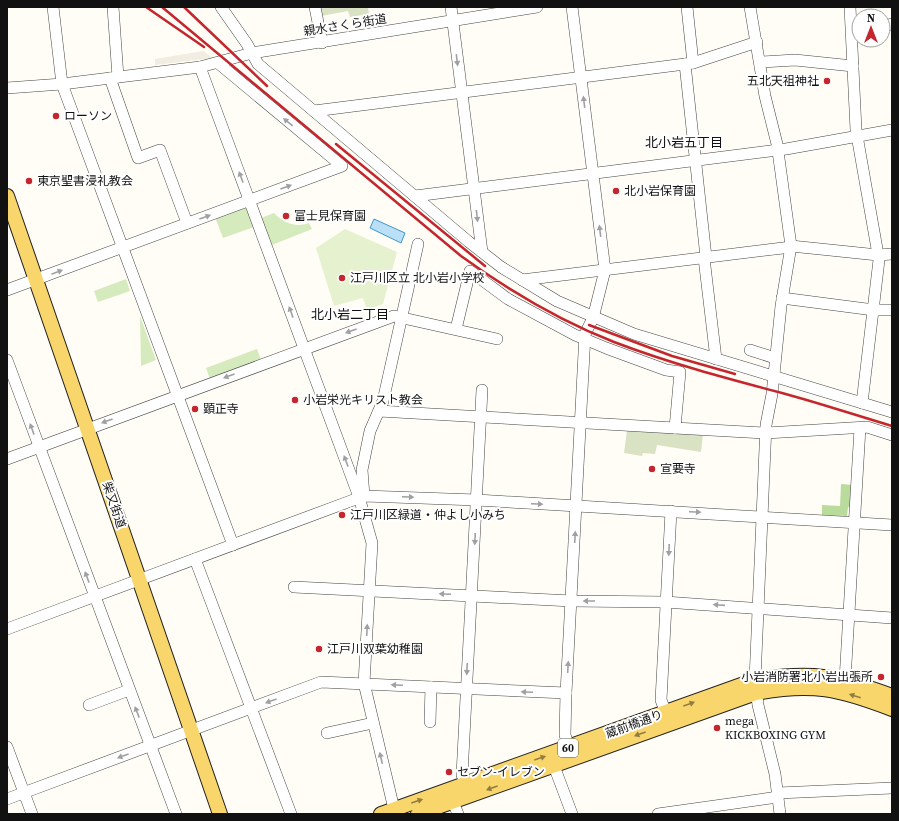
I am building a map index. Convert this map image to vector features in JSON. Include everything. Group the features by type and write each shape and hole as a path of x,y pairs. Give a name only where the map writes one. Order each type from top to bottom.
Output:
{"main road":[{"name":"柴又街道","path":"7,196 220,814"},
{"name":"蔵前橋通り","path":"387,812 666,712 806,675 824,676 845,680 892,696"},
{"name":"蔵前橋通り","path":"418,814 455,808 554,766 756,687 824,688 854,695 892,709"}],"street":[{"path":"53,7 62,84 233,545"},
{"path":"113,7 114,78 138,158 160,150 187,223"},
{"path":"221,7 258,64 448,225 482,252 522,280 558,301 593,318 634,334 892,412"},
{"path":"315,7 322,43"},
{"path":"451,7 482,252"},
{"name":"親水さくら街道","path":"7,88 62,84 200,67 252,53 322,43 538,7"},
{"path":"569,747 565,735 566,694 585,339 587,330 593,318 605,270 572,7"},
{"path":"687,7 689,63 696,161 716,359"},
{"path":"750,7 761,62 765,96 778,150 791,246 782,298 766,433 756,687 778,795 780,814"},
{"path":"314,111 689,63 757,42"},
{"path":"854,48 853,66 857,136 879,260 862,403"},
{"path":"761,62 795,60 853,66"},
{"path":"7,290 342,166 218,63"},
{"path":"200,67 304,349 364,496"},
{"path":"415,196 778,150 892,130"},
{"path":"387,812 373,723 364,683 372,539 364,496 362,470 370,431 383,402 418,244"},
{"path":"522,280 791,246 878,255 892,254"},
{"path":"456,329 470,271 508,299 585,339 666,370 680,372 675,428"},
{"path":"782,298 874,310 892,310"},
{"path":"7,459 87,428 394,316 497,339"},
{"path":"750,350 775,358"},
{"path":"7,360 176,814"},
{"path":"466,784 462,774 482,390"},
{"path":"379,411 581,424 766,433 867,427 892,435"},
{"path":"845,680 860,428"},
{"path":"7,629 364,496 477,500 763,516 892,525"},
{"path":"666,712 661,700 671,511"},
{"path":"195,559 290,814"},
{"path":"294,587 572,601 666,602 892,618"},
{"path":"7,799 321,682 566,694"},
{"path":"430,722 431,687"},
{"path":"89,705 129,690"},
{"path":"327,733 373,723"},
{"path":"7,747 32,814"},
{"path":"554,766 572,814"},
{"path":"658,814 686,812 778,795 892,788"}],"green space":[{"path":"319,7 368,7 369,14 350,17 348,11 321,16"},
{"path":"245,206 254,227 223,238 215,217"},
{"path":"274,213 290,224 299,225 309,223 312,229 272,245 261,218"},
{"path":"345,229 397,252 383,304 367,310 363,298 334,306 316,248"},
{"path":"126,279 130,291 98,302 94,291"},
{"path":"140,316 156,360 141,366"},
{"path":"257,349 261,360 210,379 206,368"},
{"path":"627,430 703,434 701,452 657,445 655,454 643,453 642,456 624,453"},
{"path":"841,484 853,485 851,507 848,507 847,516 822,515 822,505 840,506"}],"shaded area":[{"path":"203,51 213,58 155,65 155,59"}],"water":[{"path":"374,219 405,233 401,243 370,228"}],"railway":[{"path":"146,7 204,47"},
{"path":"162,7 461,256 497,281 554,315 594,334 655,357 892,426"},
{"path":"184,7 267,86"},
{"path":"336,144 485,266"},
{"path":"589,325 672,356 735,374"}],"place":[{"name":"五北天祖神社","path":"827,81"},
{"name":"ローソン","path":"56,116"},
{"name":"東京聖書浸礼教会","path":"29,181"},
{"name":"北小岩保育園","path":"616,191"},
{"name":"富士見保育園","path":"286,216"},
{"name":"江戸川区立 北小岩小学校","path":"342,278"},
{"name":"小岩栄光キリスト教会","path":"295,400"},
{"name":"顕正寺","path":"195,409"},
{"name":"宣要寺","path":"652,469"},
{"name":"江戸川区緑道・仲よし小みち","path":"342,515"},
{"name":"江戸川双葉幼稚園","path":"319,649"},
{"name":"小岩消防署北小岩出張所","path":"881,677"},
{"name":"mega KICKBOXING GYM","path":"717,728"},
{"name":"セブン-イレブン","path":"449,772"}],"district":[{"name":"北小岩五丁目","path":"684,142"},
{"name":"北小岩二丁目","path":"350,314"}]}
